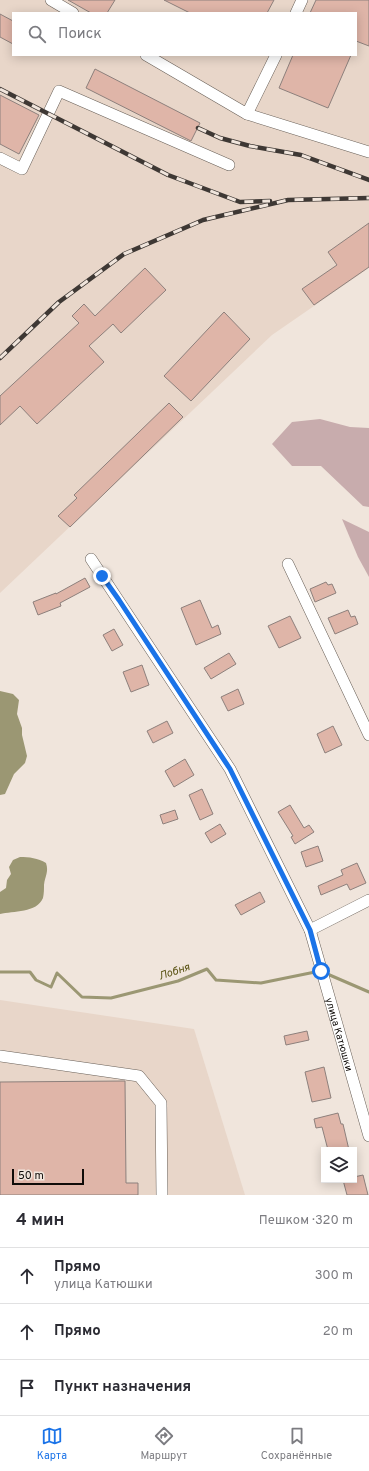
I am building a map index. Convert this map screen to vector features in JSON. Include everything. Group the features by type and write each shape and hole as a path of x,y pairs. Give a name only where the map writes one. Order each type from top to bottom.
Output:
{"street":[{"path":"51,0 72,12"},
{"path":"296,12 302,0"},
{"path":"148,56 247,114 369,152"},
{"path":"247,114 276,56"},
{"path":"0,158 22,169 59,91 229,165"},
{"name":"улица Катюшки","path":"91,559 230,769 310,930 369,1136"},
{"path":"288,564 369,735"},
{"path":"310,930 369,900"},
{"path":"0,1056 139,1076 161,1103 162,1195"}],"shaded area":[{"path":"0,0 369,0 369,268 272,335 0,593"},
{"path":"320,419 350,427 369,428 369,507 363,506 321,466 292,466 272,444 292,422"},
{"path":"342,519 369,532 369,577 358,557"},
{"path":"0,691 13,694 19,700 17,714 22,728 22,735 27,756 25,763 14,774 5,794 0,795"},
{"path":"20,857 33,858 46,863 47,872 43,898 40,903 30,909 0,914 0,892 6,888 7,880 11,874 9,867 13,860"},
{"path":"0,1000 194,1029 245,1195 0,1195"}],"building":[{"path":"68,0 115,0 108,12 89,12"},
{"path":"164,0 274,0 268,12 188,12"},
{"path":"316,0 369,0 369,46 357,41 357,12 310,12"},
{"path":"0,14 12,20 12,43 0,37"},
{"path":"293,56 351,56 328,108 279,88"},
{"path":"95,69 200,123 191,141 86,88"},
{"path":"0,95 39,115 19,154 0,144"},
{"path":"369,223 369,267 314,305 302,289 337,265 328,252"},
{"path":"145,268 166,290 121,333 113,324 89,346 104,362 37,424 20,406 0,425 0,396 79,323 72,316 84,304 95,316"},
{"path":"224,312 250,339 191,401 164,376"},
{"path":"169,403 183,417 70,527 58,516 77,498 74,495"},
{"path":"85,578 90,587 60,603 61,606 38,615 33,602 56,594"},
{"path":"326,582 328,585 332,584 336,593 315,602 310,589"},
{"path":"200,600 212,628 218,625 221,634 196,645 181,608"},
{"path":"348,610 351,617 355,616 358,624 335,634 328,618"},
{"path":"290,616 301,638 279,648 268,626"},
{"path":"114,629 123,645 112,651 103,635"},
{"path":"229,653 236,664 211,679 204,668"},
{"path":"142,665 149,685 131,692 123,672"},
{"path":"238,689 244,704 228,711 221,697"},
{"path":"167,721 173,733 153,743 147,731"},
{"path":"333,726 342,745 325,753 317,734"},
{"path":"185,759 194,775 174,787 165,771"},
{"path":"202,789 213,814 200,820 189,795"},
{"path":"290,805 304,828 309,825 314,832 295,844 291,837 293,836 278,812"},
{"path":"175,810 178,819 163,824 160,815"},
{"path":"220,824 226,834 211,843 205,833"},
{"path":"318,846 323,861 306,867 301,852"},
{"path":"357,863 366,883 350,890 347,884 321,895 318,886 343,875 341,870"},
{"path":"260,892 265,902 241,915 235,905"},
{"path":"307,1031 309,1040 286,1045 284,1036"},
{"path":"324,1067 331,1098 312,1102 305,1072"},
{"path":"125,1081 126,1183 138,1183 138,1195 0,1195 0,1082"},
{"path":"338,1113 341,1124 343,1124 348,1147 327,1147 322,1127 316,1128 314,1119"},
{"path":"363,1175 368,1195 347,1195 344,1183 357,1183 357,1176"}],"waterway":[{"name":"Лобня","path":"0,972 30,972 36,980 51,987 57,973 82,997 111,998 178,981 207,969 216,980 261,983 320,971"},
{"name":"Лобня","path":"325,973 369,992"}],"railway":[{"path":"0,89 168,175 240,202 270,201"},
{"path":"198,128 220,138 250,146 301,155 369,180"},
{"path":"0,358 59,302 124,254 203,220 288,200 369,198"}],"route":[{"path":"102,576 230,769 310,930 321,971"}]}
